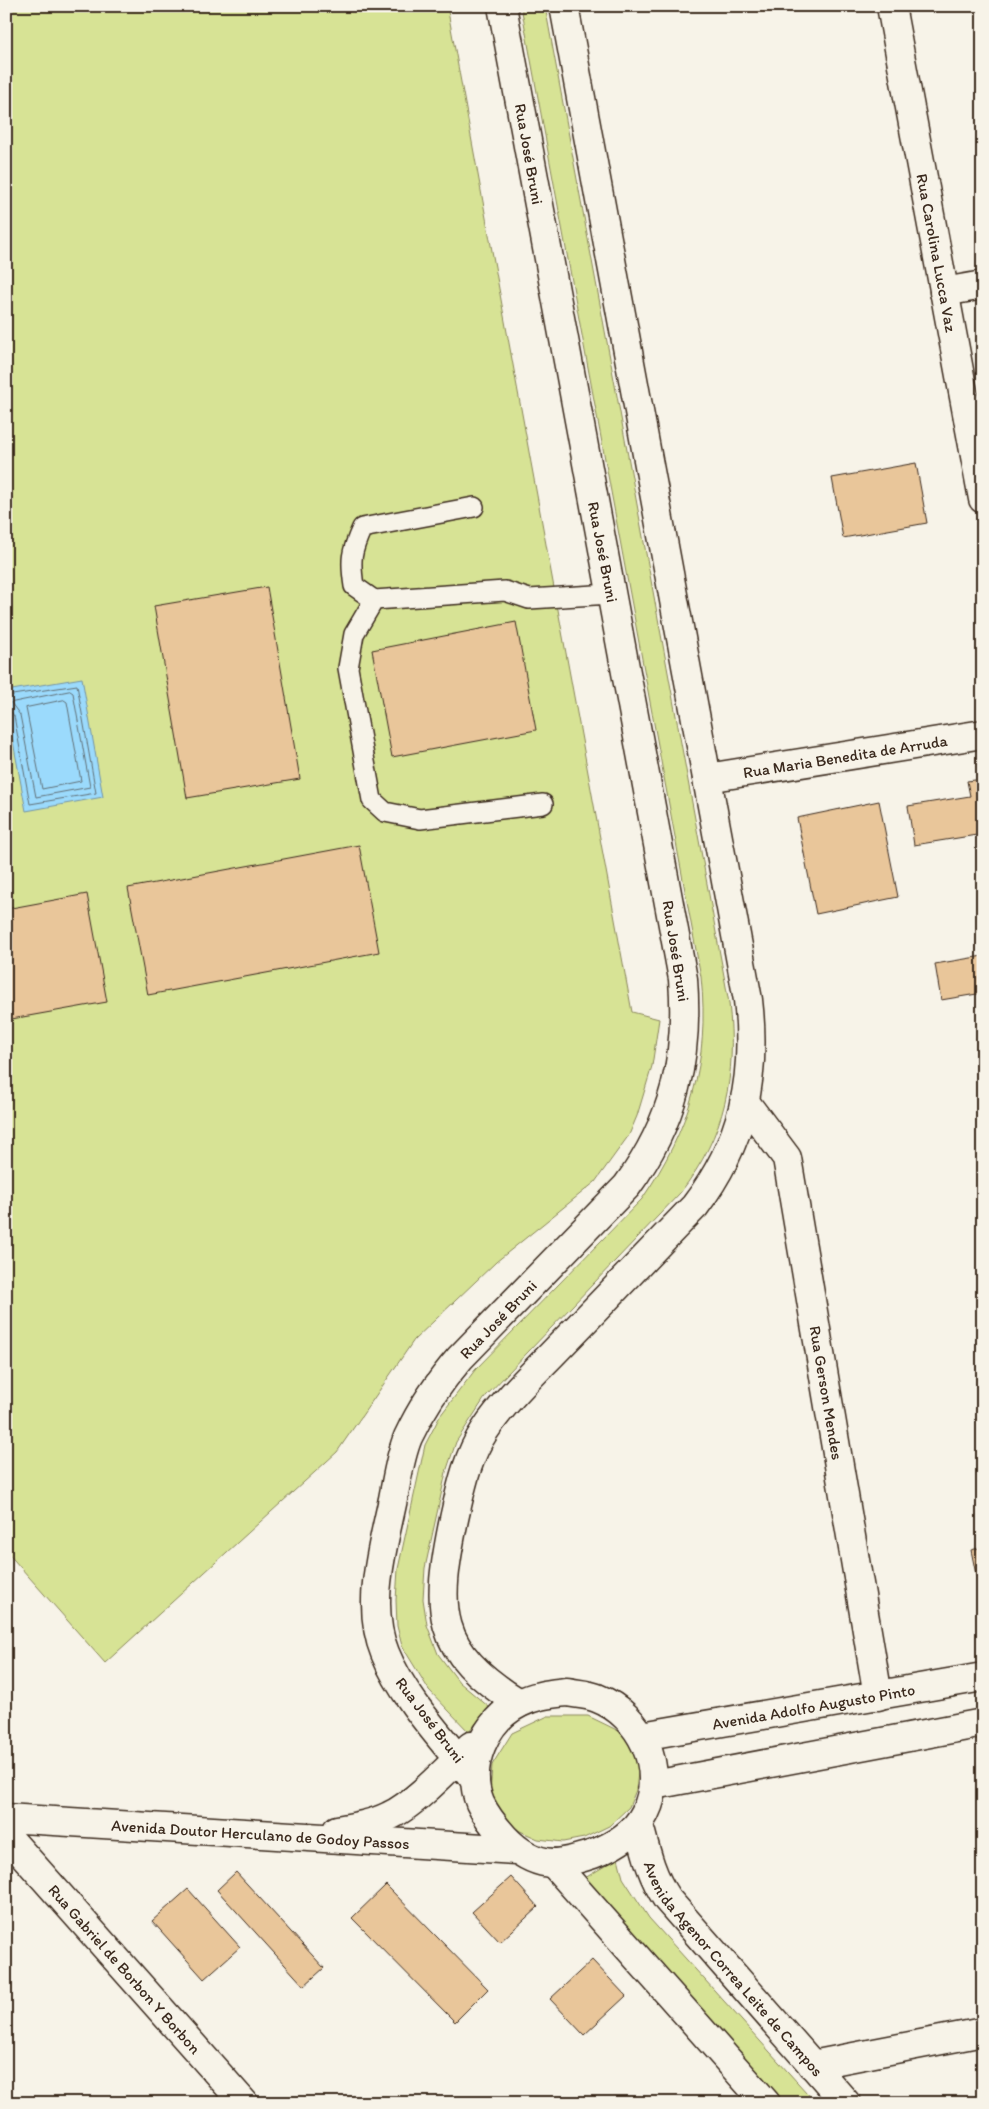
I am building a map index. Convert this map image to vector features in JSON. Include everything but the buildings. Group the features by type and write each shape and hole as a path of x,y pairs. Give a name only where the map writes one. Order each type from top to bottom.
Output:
{"street":[{"name":"Rua José Bruni","path":"475,1780 395,1674 384,1652 378,1629 379,1566 407,1439 424,1406 450,1369 627,1186 648,1157 660,1132 677,1080 683,1047 685,1011 683,979 502,6"},
{"path":"518,1703 472,1670 454,1645 446,1621 442,1598 444,1570 464,1477 473,1450 484,1430 501,1408 695,1206 715,1179 731,1147 745,1102 750,1071 752,1033 707,778 564,6"},
{"name":"Rua Carolina Lucca Vaz","path":"890,6 983,499"},
{"path":"944,292 983,285"},
{"name":"Rua Maria Benedita de Arruda","path":"707,778 983,734"},
{"name":"Rua Gerson Mendes","path":"745,1102 787,1158 878,1696"},
{"name":"Avenida Adolfo Augusto Pinto","path":"642,1736 983,1677"},
{"path":"290,1836 356,1827 391,1816 487,1732 500,1717 518,1703 537,1696 567,1692 597,1698 623,1713 642,1736 652,1760 654,1785 648,1807 640,1825 621,1840 582,1858 553,1863 533,1858 516,1850 492,1824 480,1802 475,1780 477,1756 487,1732"},
{"path":"654,1785 983,1723"},
{"name":"Avenida Doutor Herculano de Godoy Passos","path":"6,1818 516,1850"},
{"name":"Avenida Agenor Correa Leite de Campos","path":"640,1825 648,1864 656,1882 667,1899 846,2103"},
{"name":"Rua Gabriel de Borbon Y Borbon","path":"6,1835 244,2103"},
{"path":"553,1863 766,2103"},
{"path":"812,2065 983,2032"}],"lane":[{"path":"474,507 362,528 352,550 351,569 354,586 374,600 505,591 529,599 611,594"},
{"path":"374,600 354,634 348,668 372,800 385,812 420,819 542,804"}],"green space":[{"path":"6,6 447,6 632,1012 659,1019 652,1066 637,1116 629,1135 595,1182 496,1262 414,1340 337,1452 105,1663 6,1551"},
{"path":"521,6 545,6 729,1003 731,1055 725,1103 718,1126 696,1171 680,1193 486,1396 456,1442 446,1472 425,1568 423,1599 427,1625 438,1654 459,1682 489,1707 469,1732 429,1690 402,1646 397,1626 398,1569 425,1445 440,1416 475,1370 642,1199 659,1173 673,1147 693,1093 699,1066 703,1008 701,977"},
{"path":"548,1716 588,1716 623,1733 639,1764 636,1790 629,1807 609,1826 584,1838 563,1842 538,1839 520,1831 503,1819 490,1796 492,1765 512,1733"},
{"path":"618,1858 623,1878 649,1918 816,2103 785,2103 585,1878"}],"water":[{"path":"82,678 103,797 26,811 6,704 6,691"}]}
